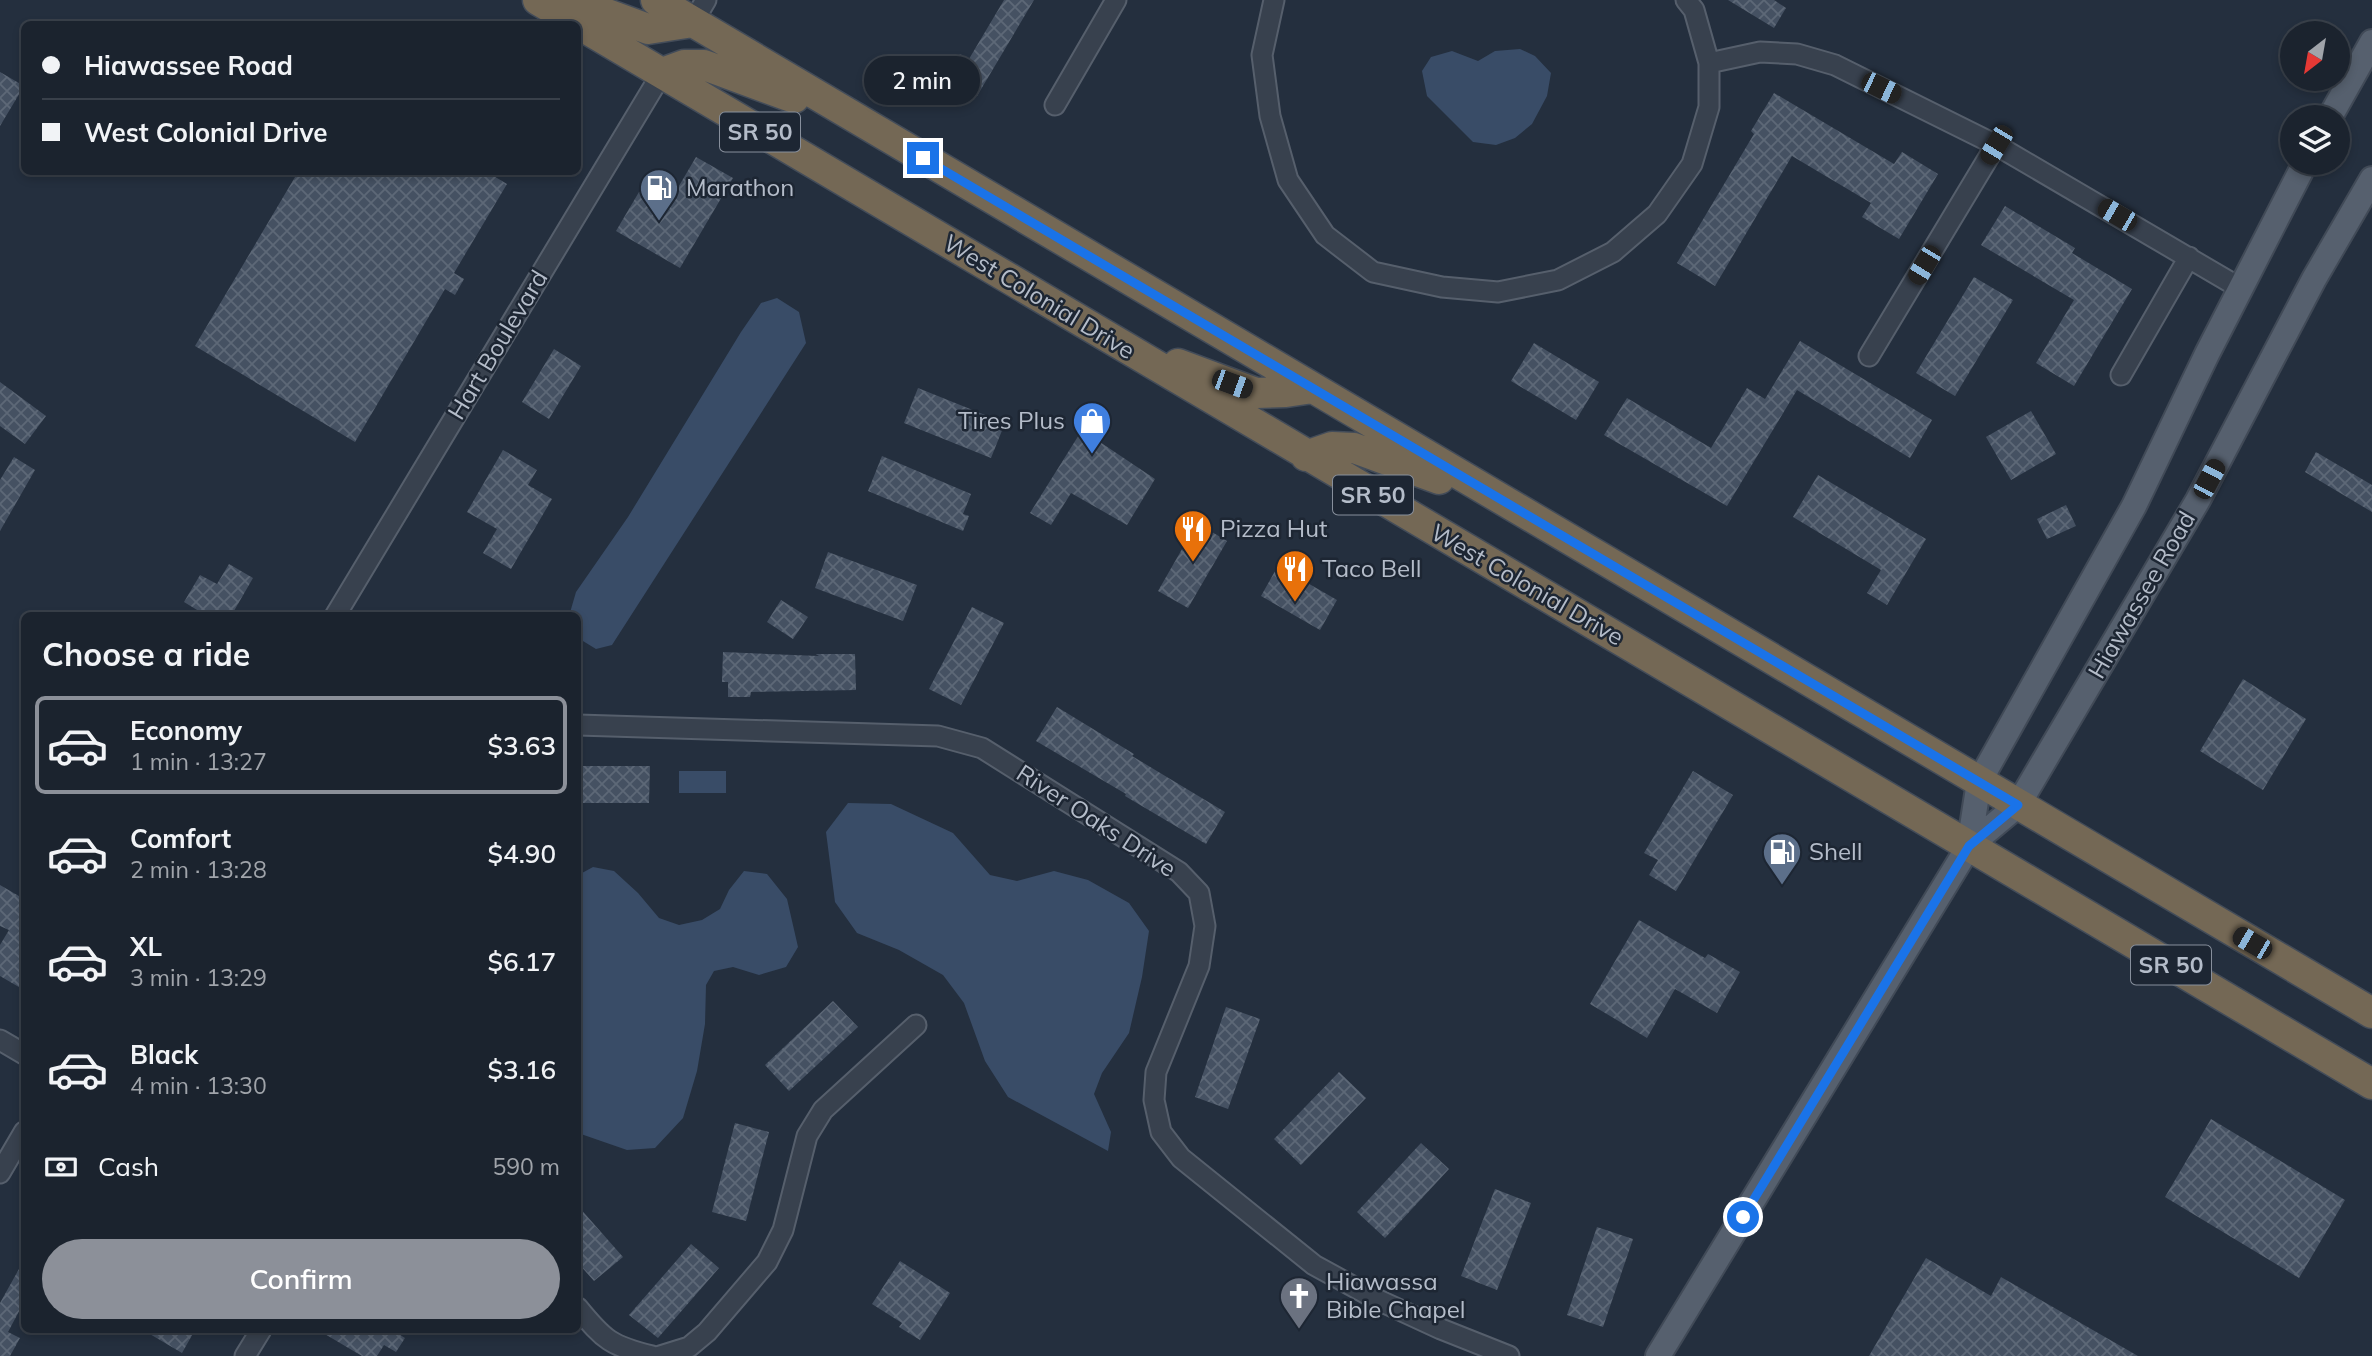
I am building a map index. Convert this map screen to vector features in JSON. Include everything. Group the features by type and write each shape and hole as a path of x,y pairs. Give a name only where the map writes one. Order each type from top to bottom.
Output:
{"highway":[{"name":"West Colonial Drive","path":"537,0 573,21"},
{"path":"569,0 648,29 699,11"},
{"name":"SR 50","path":"656,0 699,11 876,130 2372,1013"},
{"name":"West Colonial Drive","path":"581,26 2372,1084"},
{"path":"662,73 684,65 704,65 876,130"},
{"path":"1112,340 1256,393 1313,388"},
{"path":"1306,456 1332,447 1354,448 1505,502"}],"main road":[{"path":"2337,105 2372,42"},
{"name":"Hiawassee Road","path":"1969,846 1979,782 2134,506 2240,288 2299,175"},
{"name":"Hiawassee Road","path":"1658,1356 1969,846 2018,805 2186,522 2314,279 2372,179"}],"street":[{"path":"1055,104 1116,0"},
{"path":"1274,0 1262,55 1270,116 1288,180 1325,235 1374,272 1441,287 1498,292 1558,280 1613,252 1657,214 1692,164 1709,107 1709,63 1694,10 1686,0"},
{"path":"1709,63 1760,52 1797,54 1835,65 1996,145 2240,288"},
{"name":"Hart Boulevard","path":"337,612 662,73"},
{"path":"1869,356 1996,145"},
{"path":"2121,375 2189,257"},
{"name":"River Oaks Drive","path":"581,725 938,736 982,748 1179,872 1199,893 1205,926 1199,966 1156,1072 1154,1100 1161,1132 1181,1158 1314,1265 1376,1299 1509,1356"},
{"path":"660,1356 689,1347 707,1332 767,1262 783,1230 807,1136 823,1110 916,1025"},
{"path":"0,1040 21,1053"},
{"path":"0,1173 21,1137"},
{"path":"581,1312 600,1334 624,1349 652,1356"},
{"path":"245,1356 259,1333"}],"water":[{"path":"1520,49 1535,56 1551,73 1547,96 1532,124 1515,138 1496,145 1473,142 1427,96 1422,71 1431,57 1452,51 1478,61 1495,51"},
{"path":"777,298 799,312 806,343 612,645 596,649 581,640 581,612 570,612 576,592 628,517 761,303"},
{"path":"679,771 726,771 726,793 679,793"},
{"path":"848,803 891,804 953,833 990,875 1017,881 1054,871 1088,880 1129,903 1149,931 1129,1033 1102,1073 1094,1094 1111,1132 1108,1151 1008,1097 985,1061 964,1003 943,975 899,950 857,933 835,902 826,832"},
{"path":"593,867 614,871 638,893 659,918 679,925 702,920 720,909 729,890 744,871 767,874 787,899 798,947 786,967 759,975 733,967 714,971 706,985 705,1024 697,1071 683,1118 655,1148 627,1150 581,1134 582,873"}],"building":[{"path":"1004,0 1034,0 977,96 946,77 960,54 969,59"},
{"path":"1728,0 1774,0 1786,8 1774,28"},
{"path":"0,72 21,84 21,91 0,126"},
{"path":"1774,93 1894,164 1902,152 1938,174 1899,239 1862,217 1871,203 1792,156 1715,286 1677,263 1754,134 1751,131"},
{"path":"696,157 733,178 680,268 616,231 649,175 676,191"},
{"path":"296,175 492,175 507,184 454,273 464,279 455,295 445,289 355,442 195,346"},
{"path":"2005,206 2075,248 2072,253 2132,289 2074,386 2036,363 2074,300 1981,245"},
{"path":"1974,277 2013,300 1955,396 1916,373"},
{"path":"1800,341 1932,420 1910,458 1797,390 1727,506 1604,435 1627,398 1711,448 1747,388 1765,399"},
{"path":"1534,343 1599,382 1576,420 1511,381"},
{"path":"554,349 581,366 549,419 522,402"},
{"path":"0,382 46,416 25,444 0,426"},
{"path":"918,388 1005,423 991,458 904,423"},
{"path":"2031,411 2056,454 2011,480 1986,437"},
{"name":"Tires Plus","path":"1082,430 1155,479 1127,525 1071,493 1051,525 1030,513"},
{"path":"503,450 537,470 528,485 552,499 511,569 483,553 497,529 467,512"},
{"path":"2316,452 2372,485 2372,512 2305,472"},
{"path":"882,456 971,494 963,514 969,516 963,531 868,491"},
{"path":"14,457 35,470 0,531 0,480"},
{"path":"1818,475 1926,539 1887,605 1867,593 1881,570 1793,517"},
{"path":"2066,505 2076,526 2047,539 2037,519"},
{"path":"1197,523 1227,541 1188,608 1158,591"},
{"path":"828,552 917,585 903,621 815,588"},
{"path":"229,564 253,578 233,612 200,612 184,602 200,575 217,584"},
{"path":"1278,566 1337,600 1320,630 1261,596"},
{"path":"781,600 808,617 793,639 767,622"},
{"path":"972,607 1004,623 961,705 929,689"},
{"path":"723,652 819,656 816,654 855,654 856,690 751,692 750,697 728,697 728,682 722,682"},
{"path":"2243,679 2306,719 2263,790 2200,751"},
{"path":"1057,707 1225,812 1206,844 1036,741"},
{"path":"581,766 650,766 649,803 581,803"},
{"path":"1693,771 1733,795 1676,891 1649,875 1658,860 1644,853"},
{"path":"0,885 21,897 21,988 0,976 0,945 9,930 0,926"},
{"path":"1639,920 1705,958 1708,954 1740,972 1717,1013 1675,989 1647,1038 1590,1004"},
{"path":"833,1001 858,1027 789,1091 765,1065"},
{"path":"1226,1007 1260,1019 1228,1109 1195,1097"},
{"path":"1339,1072 1366,1098 1301,1165 1274,1139"},
{"path":"2211,1119 2345,1200 2299,1278 2165,1197"},
{"path":"735,1123 769,1132 746,1221 712,1212"},
{"path":"1421,1143 1449,1169 1385,1238 1357,1212"},
{"path":"1495,1189 1531,1203 1497,1290 1461,1276"},
{"path":"581,1209 623,1257 594,1281 581,1266"},
{"path":"1597,1227 1633,1239 1603,1327 1567,1315"},
{"path":"691,1244 719,1268 658,1338 629,1315"},
{"path":"1926,1258 1991,1296 2001,1277 2138,1356 1869,1356"},
{"path":"900,1261 950,1293 920,1340 899,1327 902,1323 872,1304"},
{"path":"21,1265 21,1308 8,1332 20,1338 10,1356 0,1356 0,1303"},
{"path":"148,1333 193,1333 182,1353"},
{"path":"323,1333 397,1333 405,1338 396,1352 384,1345 377,1356 362,1356"}],"place":[{"name":"Marathon","path":"659,222"},
{"name":"Tires Plus","path":"1092,455"},
{"name":"Pizza Hut","path":"1193,563"},
{"name":"Taco Bell","path":"1295,603"},
{"name":"Shell","path":"1782,886"},
{"name":"Hiawassa Bible Chapel","path":"1299,1330"}],"route":[{"path":"923,158 2018,805 1969,846 1743,1217"}]}
